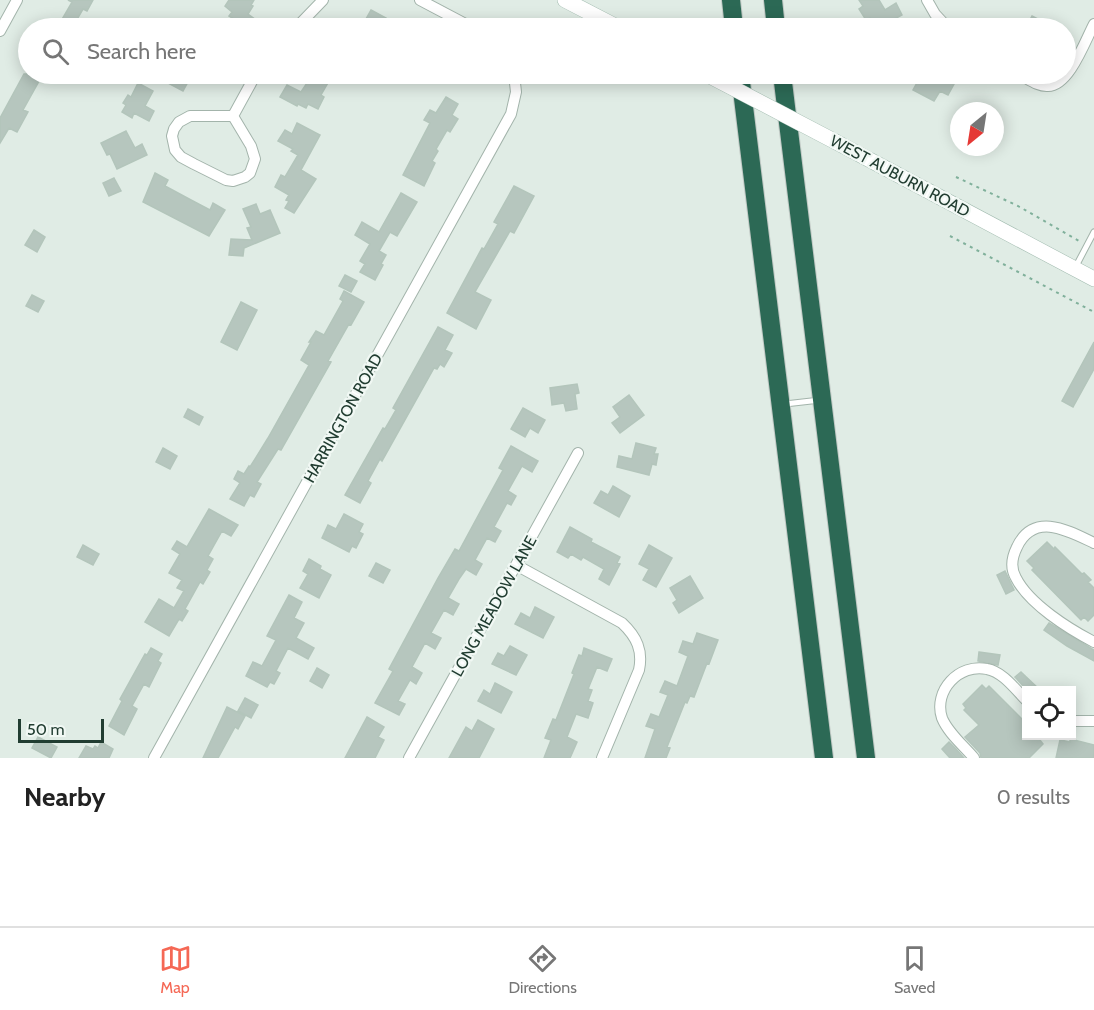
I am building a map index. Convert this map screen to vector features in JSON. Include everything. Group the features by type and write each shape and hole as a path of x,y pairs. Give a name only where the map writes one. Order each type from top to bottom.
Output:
{"highway":[{"path":"731,0 733,18"},
{"path":"773,0 775,18"},
{"path":"741,84 824,758"},
{"path":"783,84 866,758"}],"main road":[{"path":"565,0 600,18"},
{"name":"WEST AUBURN ROAD","path":"725,84 1075,269 1093,275"}],"street":[{"path":"0,31 17,0"},
{"path":"306,18 323,0"},
{"path":"420,0 454,18"},
{"path":"927,0 939,18"},
{"path":"1076,58 1094,24"},
{"path":"233,116 251,84"},
{"name":"HARRINGTON ROAD","path":"154,758 511,114 516,92 515,84"},
{"path":"1039,84 1052,86 1058,84"},
{"path":"233,116 254,152 253,166 245,177 239,180 226,180 181,157 175,150 172,136 174,129 185,118 233,116"},
{"name":"LONG MEADOW LANE","path":"409,758 578,453"},
{"path":"1094,543 1054,526 1041,526 1019,542 1012,560 1012,569 1022,587 1050,615 1094,642"},
{"path":"516,565 622,623 634,635 641,659 639,670 602,758"},
{"path":"974,758 946,726 940,710 941,699 950,682 956,675 965,671 987,669 1005,678 1022,696"},
{"path":"1076,721 1094,721"}],"lane":[{"path":"1075,269 1094,232"},
{"path":"780,405 822,400"}],"path":[{"path":"956,177 1018,206 1078,240"},
{"path":"950,236 1094,312"}],"building":[{"path":"68,0 93,0 87,11 83,9 78,18 63,18 72,2"},
{"path":"229,0 254,0 248,14 254,18 232,18 229,16 232,12 225,6"},
{"path":"859,0 879,0 885,10 896,3 902,15 896,18 865,18 859,9 863,6"},
{"path":"371,10 386,18 367,18"},
{"path":"19,84 37,84 23,110 28,112 17,132 9,128 0,143 0,118"},
{"path":"138,84 153,91 145,106 154,111 149,121 134,113 132,118 122,112 126,105 123,103 128,95 131,97"},
{"path":"170,84 187,84 183,91"},
{"path":"306,84 327,84 321,95 324,97 318,109 308,104 306,108 298,104 297,106 280,97 287,85 301,92"},
{"path":"916,84 954,84 948,95 940,91 934,101 913,90"},
{"path":"446,97 458,104 452,115 458,119 450,132 447,130 436,149 438,151 432,161 435,163 424,186 403,175 430,123 424,120 430,110 436,113"},
{"path":"297,123 320,135 301,170 316,179 294,213 285,208 289,195 275,187 281,175 285,177 298,155 291,151 293,149 278,141 285,130 292,134"},
{"path":"126,131 135,148 142,144 147,155 117,169 110,154 107,155 101,143"},
{"path":"155,173 168,180 165,186 191,200 210,210 213,203 225,210 209,236 143,202"},
{"path":"114,178 121,191 109,196 103,183"},
{"path":"514,186 534,196 514,233 510,231 475,292 491,300 476,329 447,313 482,248 484,249 498,224 494,222"},
{"path":"401,193 417,202 397,236 390,232 379,251 386,255 375,280 360,272 365,264 360,261 370,244 355,235 362,222 379,232"},
{"path":"256,204 260,214 270,210 280,233 244,248 243,256 229,255 231,239 252,240 247,228 251,227 243,209"},
{"path":"34,230 45,237 37,252 25,245"},
{"path":"345,275 357,281 351,292 339,286"},
{"path":"344,291 364,302 328,361 331,362 281,450 278,449 257,482 261,484 254,497 250,495 244,506 230,499 240,483 234,479 238,471 244,474 268,438 309,365 301,360 311,342 309,342 316,331 324,335 343,301 340,299"},
{"path":"32,295 44,301 38,312 26,306"},
{"path":"241,302 257,310 237,350 221,342"},
{"path":"438,327 453,335 445,350 452,353 444,367 440,364 437,369 434,368 382,461 380,459 368,481 371,483 360,503 345,495 383,428 385,429 396,410 393,408"},
{"path":"1094,342 1094,369 1073,407 1062,401"},
{"path":"577,384 579,393 575,394 577,409 566,411 564,403 552,405 550,388"},
{"path":"629,395 644,415 620,433 612,423 620,417 613,407"},
{"path":"523,408 545,420 538,433 530,428 525,437 511,429"},
{"path":"188,409 203,417 199,425 184,417"},
{"path":"636,443 656,448 654,454 658,454 656,465 652,464 649,475 617,467 619,456 632,459"},
{"path":"511,446 538,461 532,472 522,466 508,491 516,496 511,505 507,503 494,527 501,531 495,542 487,538 475,560 482,564 476,575 466,569 448,598 459,604 453,615 444,610 431,633 441,638 435,649 425,643 412,667 422,673 416,684 410,680 398,701 405,704 399,715 375,703 393,671 389,669 455,549 459,551 503,470 499,468"},
{"path":"163,448 177,456 170,469 156,462"},
{"path":"613,486 630,496 619,517 594,503 601,491 608,495"},
{"path":"209,509 238,525 231,536 222,531 208,556 213,559 207,570 210,572 203,584 200,582 185,609 188,611 182,621 179,619 169,636 145,622 159,599 174,608 184,591 177,588 182,580 169,573 180,554 172,549 177,541 187,547"},
{"path":"344,514 363,524 359,532 363,534 356,548 352,546 349,552 322,538 328,525 336,529"},
{"path":"570,527 592,539 591,542 620,557 617,563 620,564 609,585 599,579 604,569 583,557 581,560 571,554 568,558 557,552"},
{"path":"1047,542 1091,580 1088,582 1094,588 1094,615 1088,621 1084,617 1081,620 1032,570 1034,568 1027,561"},
{"path":"83,545 99,554 93,565 77,557"},
{"path":"649,545 672,558 656,587 643,580 649,569 639,564"},
{"path":"309,559 331,575 319,598 300,588 308,574 303,571"},
{"path":"376,563 390,570 383,583 369,576"},
{"path":"1005,571 1014,590 1006,594 997,575"},
{"path":"690,576 703,598 679,613 673,603 677,600 670,588"},
{"path":"289,595 302,602 294,618 304,623 296,638 314,648 308,659 288,648 276,671 280,673 274,684 270,682 267,687 246,676 253,662 262,666 276,640 267,636"},
{"path":"535,607 554,617 543,638 515,624 521,613 530,618"},
{"path":"1049,623 1094,650 1094,661 1044,630"},
{"path":"697,633 718,640 709,664 707,663 694,697 690,696 687,703 685,702 667,747 670,748 666,758 645,758 655,729 646,726 651,714 659,717 668,695 660,692 665,681 677,686 688,656 679,652 683,641 693,644"},
{"path":"510,646 527,655 516,675 492,664 498,653 504,656"},
{"path":"151,648 162,654 158,661 161,663 149,687 144,684 132,706 137,709 124,735 109,726 122,701 120,699 145,654 147,655"},
{"path":"584,648 612,659 607,671 597,667 588,689 592,690 588,701 593,703 588,718 576,714 567,737 577,742 570,758 544,758 551,740 545,738 553,719 556,720 579,655 582,656"},
{"path":"979,652 1000,655 998,665 978,661"},
{"path":"317,668 329,675 322,688 310,681"},
{"path":"1021,672 1036,686 1023,686 1015,677"},
{"path":"495,683 512,692 501,713 478,701 484,690 490,694"},
{"path":"982,685 986,689 989,686 1022,719 1022,740 1040,740 1043,744 1029,758 981,758 980,753 965,737 979,725 964,710 966,708 963,704"},
{"path":"245,698 258,705 251,718 238,711"},
{"path":"227,707 245,716 238,729 235,727 218,758 203,758"},
{"path":"367,717 384,727 378,737 384,740 375,758 345,758"},
{"path":"478,720 494,729 479,758 449,758 466,727 472,731"},
{"path":"38,737 57,747 51,758 32,748"},
{"path":"1060,740 1070,742 1074,740 1094,745 1094,758 1056,758"},
{"path":"101,742 113,749 109,758 79,758 86,746 93,749 95,746 98,748"},
{"path":"949,742 964,758 950,758 942,749"}]}
